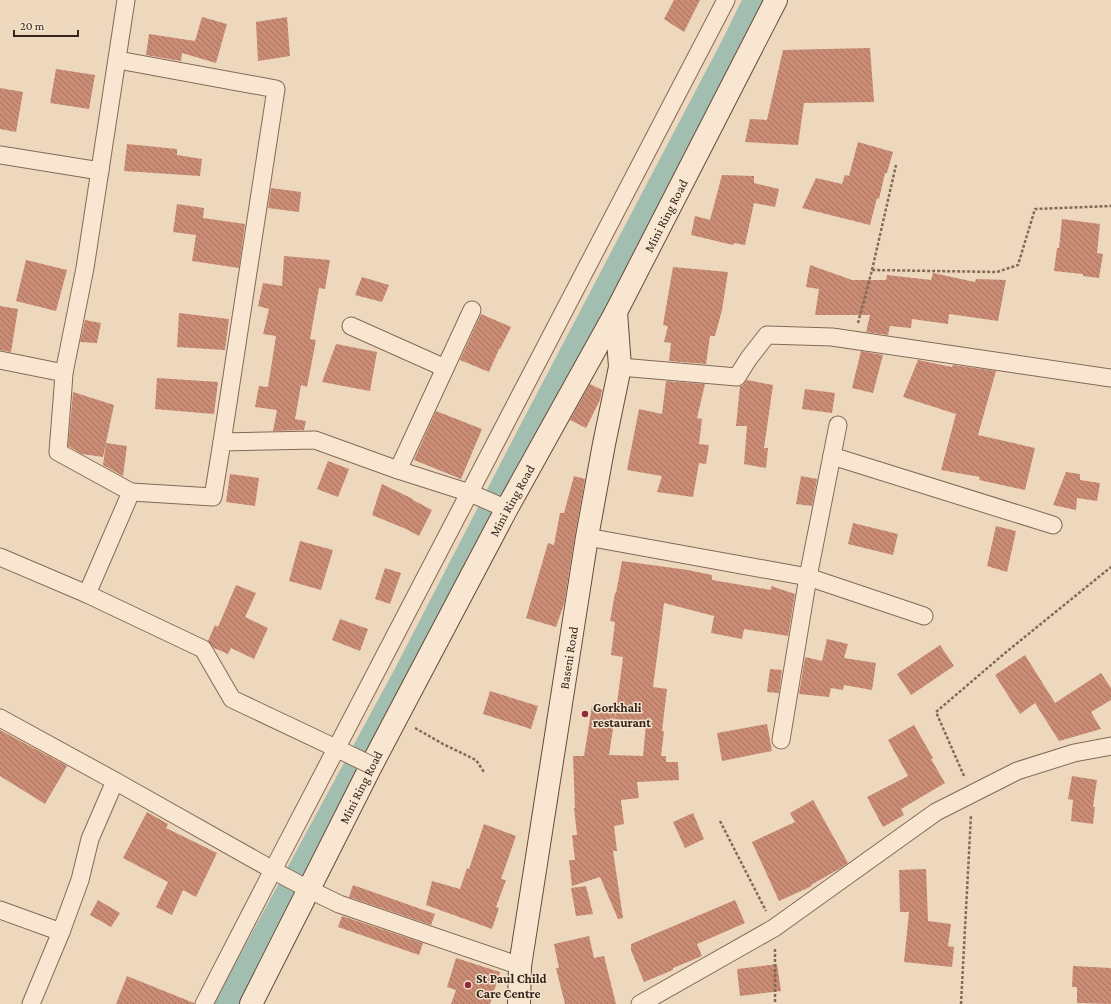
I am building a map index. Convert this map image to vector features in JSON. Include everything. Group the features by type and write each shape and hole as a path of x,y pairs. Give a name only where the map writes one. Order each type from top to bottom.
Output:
{"main road":[{"name":"Mini Ring Road","path":"251,1004 306,888 506,509 616,312 776,0"},
{"name":"Baseni Road","path":"519,1004 520,966 588,537 604,444 620,367 616,312"}],"street":[{"path":"118,60 276,89 222,442 212,497 131,492 58,452 64,373 85,268 126,0"},
{"path":"204,1004 276,872 476,495 726,0"},
{"path":"0,155 100,171"},
{"path":"398,470 472,310"},
{"path":"351,326 445,368"},
{"path":"620,367 737,377 749,358 767,335 832,337 1111,378"},
{"path":"0,360 64,373"},
{"path":"781,740 808,577 838,425"},
{"path":"222,442 315,440 398,470 476,495 506,509"},
{"path":"832,456 1053,525"},
{"path":"87,594 131,492"},
{"path":"588,537 808,577 924,616"},
{"path":"0,557 87,594 203,649 232,699 340,750 371,767"},
{"path":"0,718 276,872 339,904 520,966"},
{"path":"640,1004 774,928 936,812 1017,771 1074,753 1111,746"},
{"path":"31,1004 61,932 80,880 90,838 115,781"},
{"path":"0,910 61,932"}],"path":[{"path":"853,340 872,270 896,165"},
{"path":"872,270 997,272 1018,265 1035,209 1111,206"},
{"path":"961,1004 973,794 936,712 1005,653 1111,567"},
{"path":"397,717 411,724 420,732 476,760 484,772"},
{"path":"720,821 774,928 775,1004"}],"building":[{"path":"674,0 700,0 684,32 664,19"},
{"path":"202,17 227,24 216,63 182,53 181,61 146,55 149,34 195,41"},
{"path":"287,17 290,56 258,61 256,22"},
{"path":"870,48 874,102 804,103 798,145 745,142 750,119 767,120 783,50"},
{"path":"56,69 95,75 89,109 50,103"},
{"path":"0,88 23,92 16,132 0,129"},
{"path":"858,142 893,152 887,173 885,173 879,199 877,198 870,225 802,208 816,178 842,184 845,175 849,176"},
{"path":"127,144 177,149 177,155 202,159 200,176 124,171"},
{"path":"722,175 754,176 754,183 779,189 775,207 754,203 745,245 734,243 733,245 691,235 695,216 710,220"},
{"path":"271,188 301,192 299,212 268,208"},
{"path":"177,204 204,208 203,218 245,224 239,268 192,261 196,235 173,232"},
{"path":"1062,219 1100,224 1097,253 1103,254 1099,278 1083,276 1083,274 1054,271 1057,248 1059,248"},
{"path":"284,256 330,260 325,289 319,288 310,339 316,340 307,387 301,385 295,419 306,421 304,430 273,431 277,410 255,407 259,386 268,387 276,336 263,334 269,309 258,306 263,283 282,286"},
{"path":"26,260 67,270 56,311 16,301"},
{"path":"810,265 852,280 886,280 887,275 931,280 933,273 975,282 976,279 1006,280 998,321 949,314 948,324 912,319 911,328 890,326 888,335 866,332 870,315 815,315 819,289 806,287"},
{"path":"673,267 728,272 722,310 715,336 710,336 706,364 669,361 671,343 664,342 668,326 663,325"},
{"path":"362,277 389,285 382,302 355,295"},
{"path":"0,306 18,309 11,352 0,350"},
{"path":"179,313 229,319 225,350 177,347"},
{"path":"481,314 511,327 489,372 460,360"},
{"path":"85,320 101,323 97,343 80,342"},
{"path":"336,344 377,352 370,391 322,382"},
{"path":"861,351 883,355 873,393 852,388"},
{"path":"918,360 952,367 953,365 996,371 978,435 1035,448 1025,490 979,480 980,477 941,470 956,414 903,397"},
{"path":"157,378 218,382 214,414 155,409"},
{"path":"747,380 773,385 764,448 768,448 766,468 744,464 747,426 736,426 740,386 742,386"},
{"path":"666,381 705,384 697,418 702,419 699,444 709,445 706,464 699,463 693,497 657,492 662,476 627,470 639,409 662,414"},
{"path":"590,384 602,390 600,400 586,428 570,420"},
{"path":"805,389 835,393 832,413 802,409"},
{"path":"73,392 114,405 103,457 82,454 68,446"},
{"path":"436,411 482,429 461,479 414,460"},
{"path":"106,443 127,446 123,476 103,465"},
{"path":"328,461 349,469 338,497 317,489"},
{"path":"1066,472 1080,474 1080,480 1100,483 1097,501 1077,498 1076,510 1053,505"},
{"path":"230,474 259,478 255,506 226,502"},
{"path":"574,476 585,479 564,604 556,627 526,618 548,543 554,545 560,513 564,513"},
{"path":"801,476 817,479 812,506 796,504"},
{"path":"382,484 432,510 419,536 372,515"},
{"path":"853,523 898,534 893,555 848,544"},
{"path":"996,526 1016,531 1007,572 987,566"},
{"path":"300,541 333,550 321,590 289,581"},
{"path":"622,561 688,570 712,575 712,580 771,590 771,586 795,594 788,636 744,629 742,639 711,633 714,616 664,603 653,687 667,689 662,731 664,731 661,756 666,756 666,762 678,762 679,780 637,782 639,798 621,800 624,824 614,826 617,851 613,851 623,918 618,919 600,877 572,886 569,860 575,860 572,835 577,835 574,808 573,756 584,756 592,706 616,709 609,755 643,756 646,724 615,719 623,657 611,655 615,622 610,621"},
{"path":"385,568 401,573 390,604 375,599"},
{"path":"236,585 256,593 245,617 268,628 254,659 231,648 228,654 214,648 208,641 215,625 218,627"},
{"path":"340,619 368,629 360,651 332,640"},
{"path":"827,639 848,644 844,658 876,663 872,690 844,685 843,690 831,688 829,697 799,694 805,657 822,661"},
{"path":"940,645 954,666 911,695 897,674"},
{"path":"1025,655 1055,703 1101,673 1111,688 1111,700 1091,712 1101,729 1059,741 1035,703 1020,714 995,675"},
{"path":"770,669 782,670 779,693 767,692"},
{"path":"490,691 538,706 531,729 483,714"},
{"path":"767,724 772,751 722,761 717,733"},
{"path":"914,725 933,758 931,759 945,783 901,809 904,815 883,827 867,797 908,776 888,740"},
{"path":"0,730 67,766 45,804 0,776"},
{"path":"1072,776 1097,780 1093,807 1095,807 1093,824 1071,821 1073,800 1068,799"},
{"path":"813,800 848,863 811,885 812,886 779,901 752,842 795,822 790,813"},
{"path":"147,812 168,824 166,828 217,853 196,897 183,890 172,915 156,907 168,882 123,858"},
{"path":"693,813 704,839 685,848 673,822"},
{"path":"484,824 516,836 501,879 506,880 496,907 499,908 492,929 426,905 432,881 460,889 467,868 469,869"},
{"path":"926,869 928,921 951,924 948,946 954,947 952,967 904,962 909,912 900,912 899,870"},
{"path":"353,885 435,914 431,925 349,897"},
{"path":"586,886 593,914 576,916 571,888"},
{"path":"98,900 120,913 111,927 90,915"},
{"path":"735,900 745,923 697,944 702,956 644,982 631,950 631,944"},
{"path":"342,916 423,943 419,955 338,927"},
{"path":"589,936 594,958 604,956 616,1004 565,1004 556,968 559,968 554,944"},
{"path":"456,958 500,972 490,1004 451,1004 456,990 447,987"},
{"path":"777,964 781,991 740,996 737,969"},
{"path":"1073,966 1111,968 1111,1004 1077,1003 1077,987 1072,987"},
{"path":"127,976 194,1003 194,1004 116,1004"}],"waterway":[{"path":"226,1004 404,675 754,0"}],"place":[{"name":"Gorkhali restaurant","path":"585,714"},
{"name":"St Paul Child Care Centre","path":"468,985"}]}
